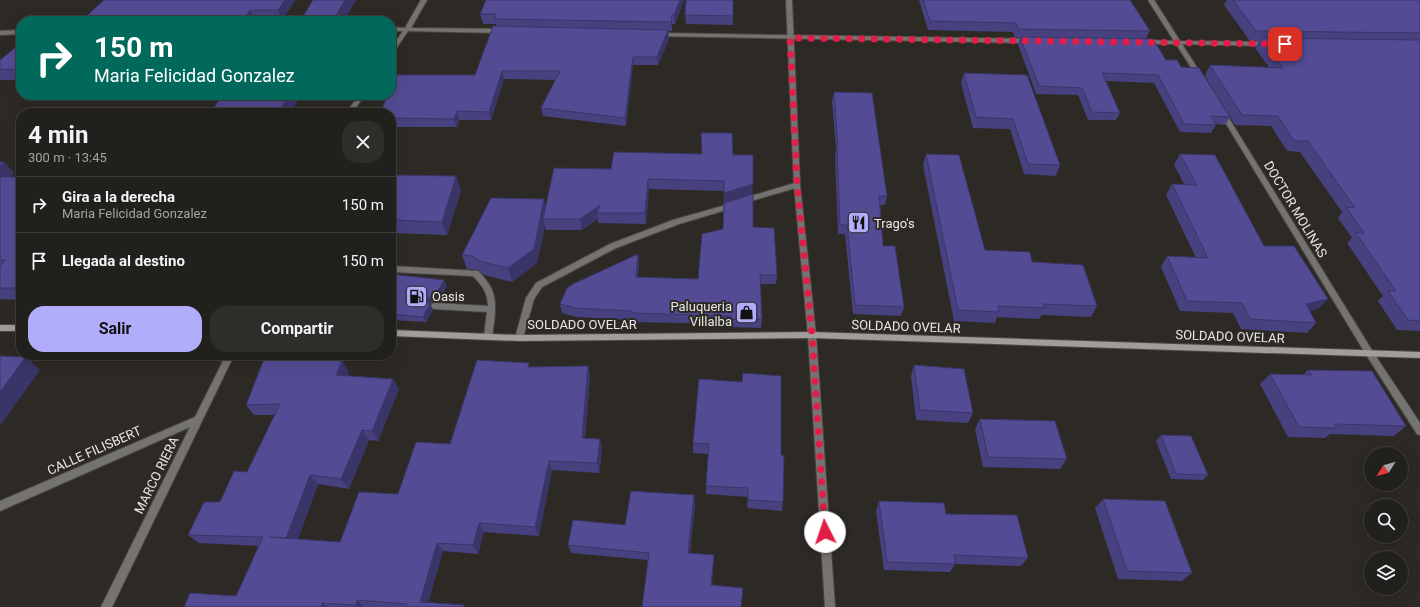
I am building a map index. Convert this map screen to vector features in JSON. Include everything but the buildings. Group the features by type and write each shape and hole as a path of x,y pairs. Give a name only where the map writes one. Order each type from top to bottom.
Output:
{"main road":[{"path":"0,328 16,328"},
{"name":"SOLDADO OVELAR","path":"396,333 519,338 812,335 1420,355"}],"street":[{"path":"396,45 424,0"},
{"path":"789,0 797,184 812,335 830,607"},
{"path":"1151,0 1180,43 1204,83"},
{"path":"396,29 511,31"},
{"path":"0,32 16,32"},
{"path":"654,35 1036,41"},
{"path":"1140,42 1273,44"},
{"name":"DOCTOR MOLINAS","path":"1217,104 1370,354 1420,431"},
{"path":"519,338 530,298 539,285 555,276 620,243 676,222 797,184"},
{"path":"396,269 475,274 486,282 493,297 488,336"},
{"path":"435,306 491,309"},
{"name":"MARCO RIERA","path":"106,607 228,360"},
{"name":"CALLE FILISBERT","path":"0,506 199,419"}],"place":[{"name":"Trago's","path":"858,223"},
{"name":"Oasis","path":"416,296"},
{"name":"Paluqueria Villalba","path":"747,313"}],"route":[{"path":"825,532 812,335 797,184 790,38 1285,44"}]}
